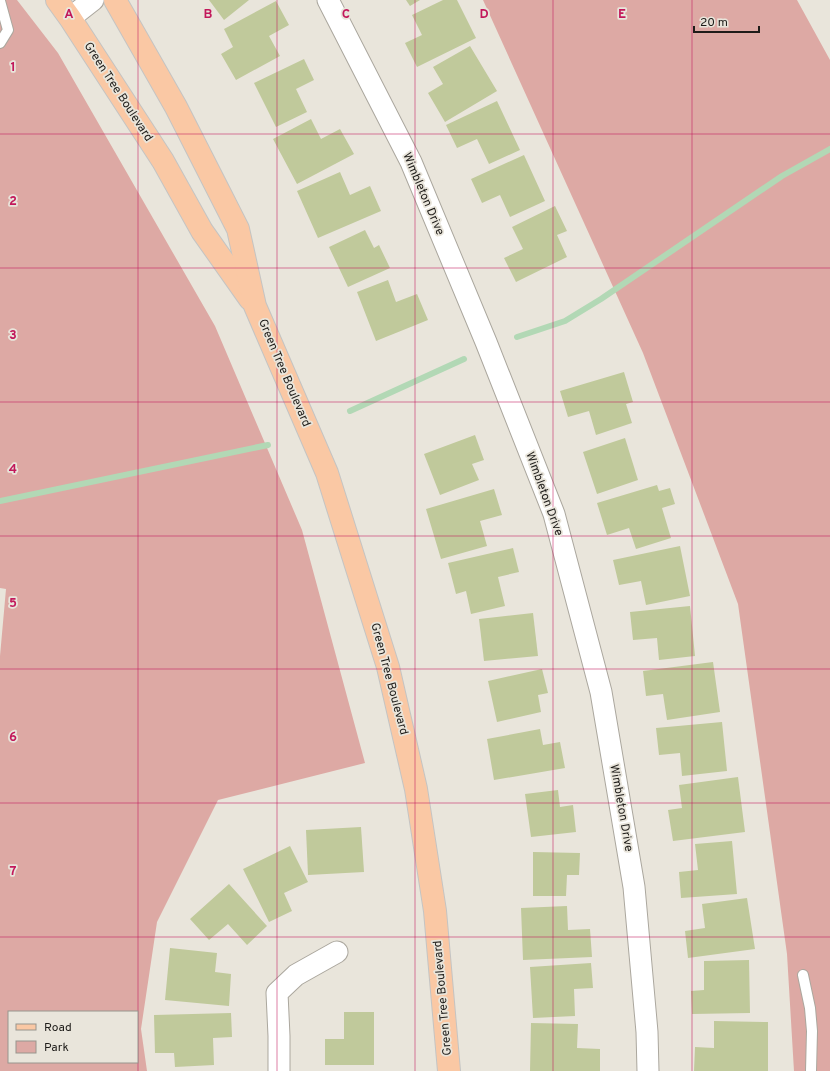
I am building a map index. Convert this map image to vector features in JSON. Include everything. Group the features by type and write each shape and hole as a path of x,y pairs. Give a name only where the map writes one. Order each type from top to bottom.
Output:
{"main road":[{"name":"Green Tree Boulevard","path":"57,0 163,161 202,231 255,306"},
{"name":"Green Tree Boulevard","path":"115,0 176,107 238,229 255,306 327,473 388,667 416,789 435,911 448,1071"}],"street":[{"path":"70,18 94,0"},
{"name":"Wimbleton Drive","path":"328,0 411,162 486,342 554,514 601,692 634,887 647,1032 648,1071"},
{"path":"280,1071 277,993 296,975 337,952"}],"lane":[{"path":"0,2 8,30 0,43"},
{"path":"803,974 810,1008 812,1031 811,1071"}],"green space":[{"path":"0,0 17,0 58,53 215,326 302,530 365,763 218,800 157,922 141,1029 147,1071 0,1071 0,656 6,589 0,588"},
{"path":"483,0 797,0 830,60 830,1071 794,1071 787,954 738,604 643,353"}],"building":[{"path":"209,0 249,0 224,20"},
{"path":"406,0 420,0 410,6"},
{"path":"443,0 457,0 476,38 417,67 405,43 422,35 412,15"},
{"path":"276,1 289,25 269,36 280,56 236,80 221,54 233,47 224,29"},
{"path":"470,46 497,91 445,122 428,93 443,84 433,67"},
{"path":"304,59 314,80 296,89 307,112 276,127 254,83"},
{"path":"497,101 520,150 489,164 477,139 457,148 446,125"},
{"path":"311,119 321,139 340,129 354,154 297,184 273,139"},
{"path":"524,155 545,201 510,217 500,195 482,203 471,179"},
{"path":"340,172 350,195 370,186 381,211 318,238 297,191"},
{"path":"555,206 567,231 557,235 567,257 516,282 504,258 523,249 512,227"},
{"path":"365,230 374,248 379,245 390,268 348,287 329,247"},
{"path":"388,280 396,302 417,294 428,320 376,341 357,292"},
{"path":"624,372 633,402 626,404 632,423 596,435 589,411 568,417 560,391"},
{"path":"475,435 484,460 472,464 479,480 440,495 424,454"},
{"path":"625,438 638,480 597,494 583,452"},
{"path":"657,485 659,491 670,488 675,504 662,508 671,538 636,549 629,528 607,535 597,503"},
{"path":"494,489 502,515 480,521 487,546 441,559 426,509"},
{"path":"680,546 690,596 646,605 641,581 619,585 613,560"},
{"path":"513,548 519,572 498,577 505,606 471,614 466,591 456,594 448,563"},
{"path":"690,606 695,656 659,660 657,638 633,640 630,612"},
{"path":"533,613 538,656 484,661 479,619"},
{"path":"713,662 720,712 667,720 663,694 646,696 643,671"},
{"path":"542,669 548,693 538,695 541,712 497,722 488,681"},
{"path":"722,722 727,771 682,776 680,753 659,755 656,728"},
{"path":"540,729 543,745 560,742 565,768 494,780 487,739"},
{"path":"738,777 745,832 673,841 668,810 682,808 679,785"},
{"path":"558,790 560,807 573,805 576,832 531,837 525,794"},
{"path":"361,827 364,872 308,875 306,830"},
{"path":"732,841 737,894 681,898 679,872 698,870 695,844"},
{"path":"290,846 308,882 284,893 292,911 269,922 243,869"},
{"path":"533,852 580,853 579,875 567,875 566,896 533,896"},
{"path":"229,884 267,926 247,945 228,924 209,940 190,919"},
{"path":"747,898 755,949 688,958 685,931 705,928 702,904"},
{"path":"567,906 568,930 590,929 592,957 523,960 521,908"},
{"path":"170,948 217,953 215,972 231,974 229,1006 165,1000"},
{"path":"749,960 750,1013 692,1014 691,991 704,990 704,961"},
{"path":"591,963 593,988 574,989 575,1016 533,1018 530,967"},
{"path":"344,1012 374,1012 374,1065 325,1065 325,1039 344,1039"},
{"path":"231,1013 232,1037 213,1038 214,1065 175,1067 174,1053 155,1053 154,1015"},
{"path":"714,1021 768,1022 768,1071 694,1071 695,1047 714,1048"},
{"path":"531,1023 578,1024 577,1048 600,1049 600,1071 530,1071"}],"waterway":[{"path":"517,337 565,321 601,299 782,176 830,149"},
{"path":"350,411 464,359"},
{"path":"0,501 268,445"}]}
